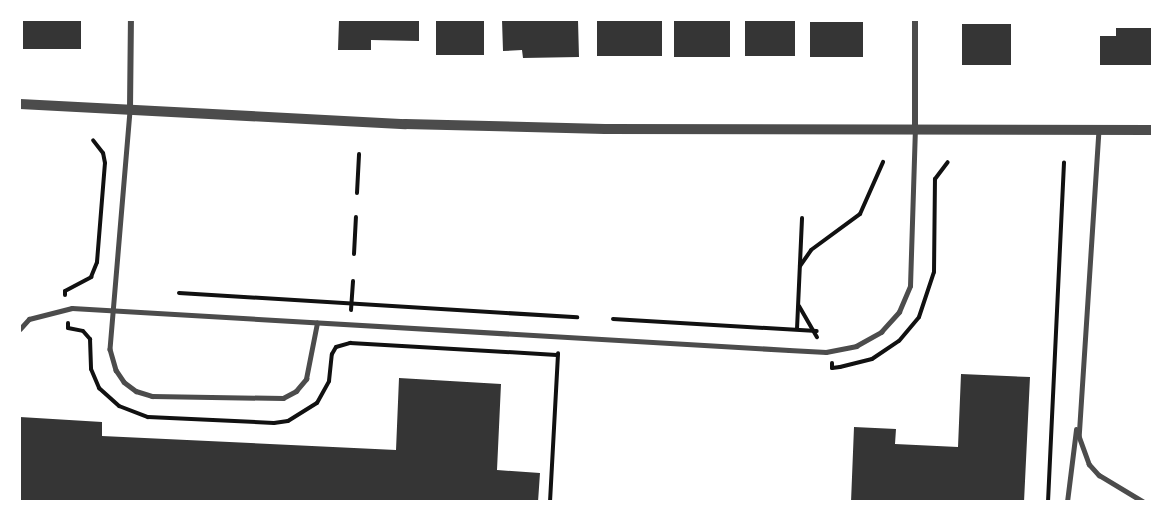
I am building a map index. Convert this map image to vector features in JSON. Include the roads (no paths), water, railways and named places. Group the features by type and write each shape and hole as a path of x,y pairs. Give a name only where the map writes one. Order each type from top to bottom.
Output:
{"street":[{"path":"130,110 131,20"},
{"path":"915,20 915,129"},
{"path":"20,104 511,126 1152,130"}],"lane":[{"path":"130,110 110,349 116,370 136,391 152,396 283,398 296,392 306,379 317,323"},
{"path":"20,329 29,319 50,310 826,352 856,346 881,332 899,312 910,286 915,129"},
{"path":"1067,501 1089,313 1099,130"},
{"path":"1077,424 1089,464 1099,475 1144,501"}]}
